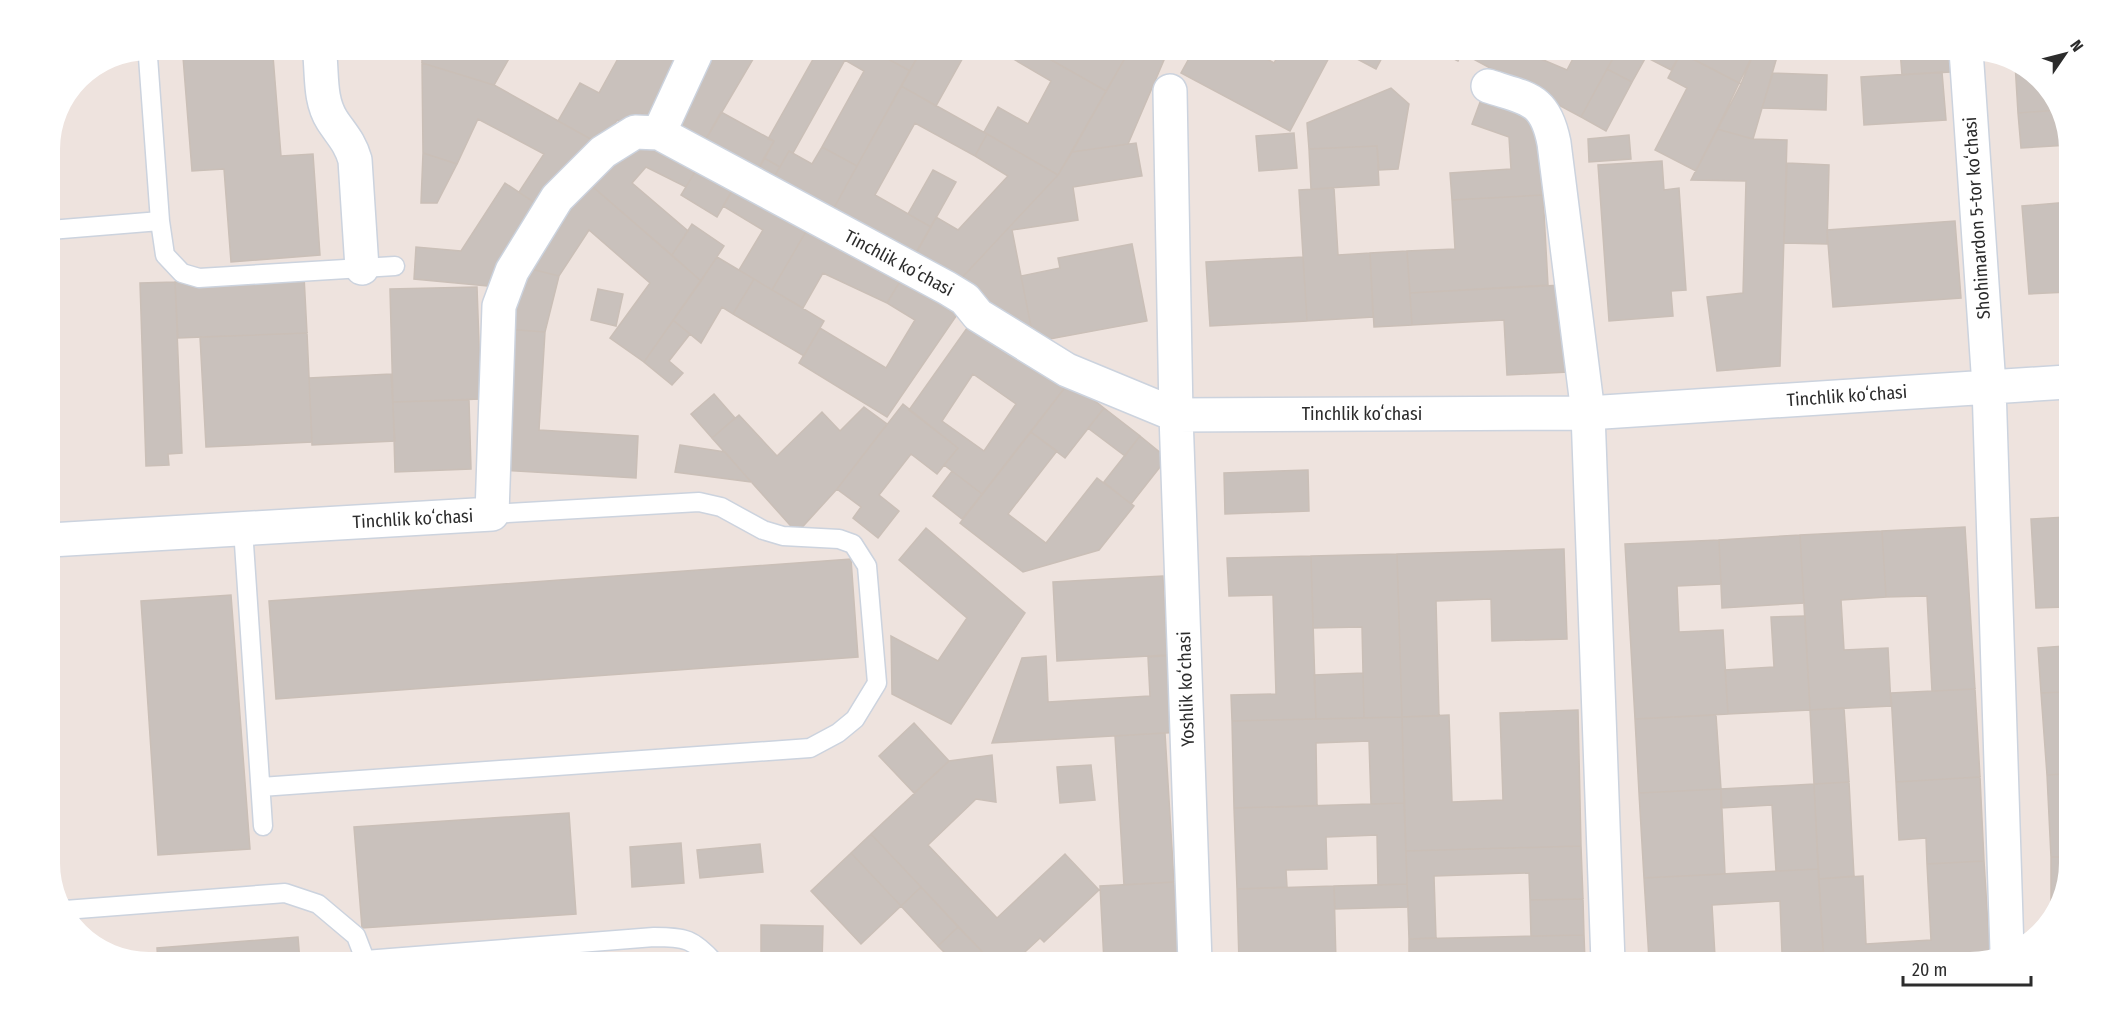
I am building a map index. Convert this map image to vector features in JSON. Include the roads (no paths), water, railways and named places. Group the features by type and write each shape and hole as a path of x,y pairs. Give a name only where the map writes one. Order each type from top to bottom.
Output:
{"street":[{"path":"320,60 323,102 332,120 351,146 355,160 362,268"},
{"path":"659,133 693,60"},
{"name":"Shohimardon 5-tor koʻchasi","path":"1967,60 1989,386 2007,944"},
{"path":"1488,86 1534,101 1551,126 1588,413 1608,952"},
{"name":"Yoshlik koʻchasi","path":"1170,91 1176,415 1195,952"},
{"name":"Tinchlik koʻchasi","path":"60,539 492,514 499,306 512,271 557,198 603,152 635,132 659,133 947,288 965,299 978,315 1067,370 1176,415 1588,413 2059,382"}],"lane":[{"path":"148,60 160,221 165,255 182,273 199,278 395,266"},
{"path":"60,229 160,221"},
{"path":"261,787 810,748 838,733 855,719 877,683 867,566 853,544 839,538 783,536 763,530 722,507 699,502 492,514"},
{"path":"243,529 263,826"},
{"path":"73,909 285,893 318,904 356,936 362,952"},
{"path":"474,952 654,937 676,937 698,944 705,952"}]}
